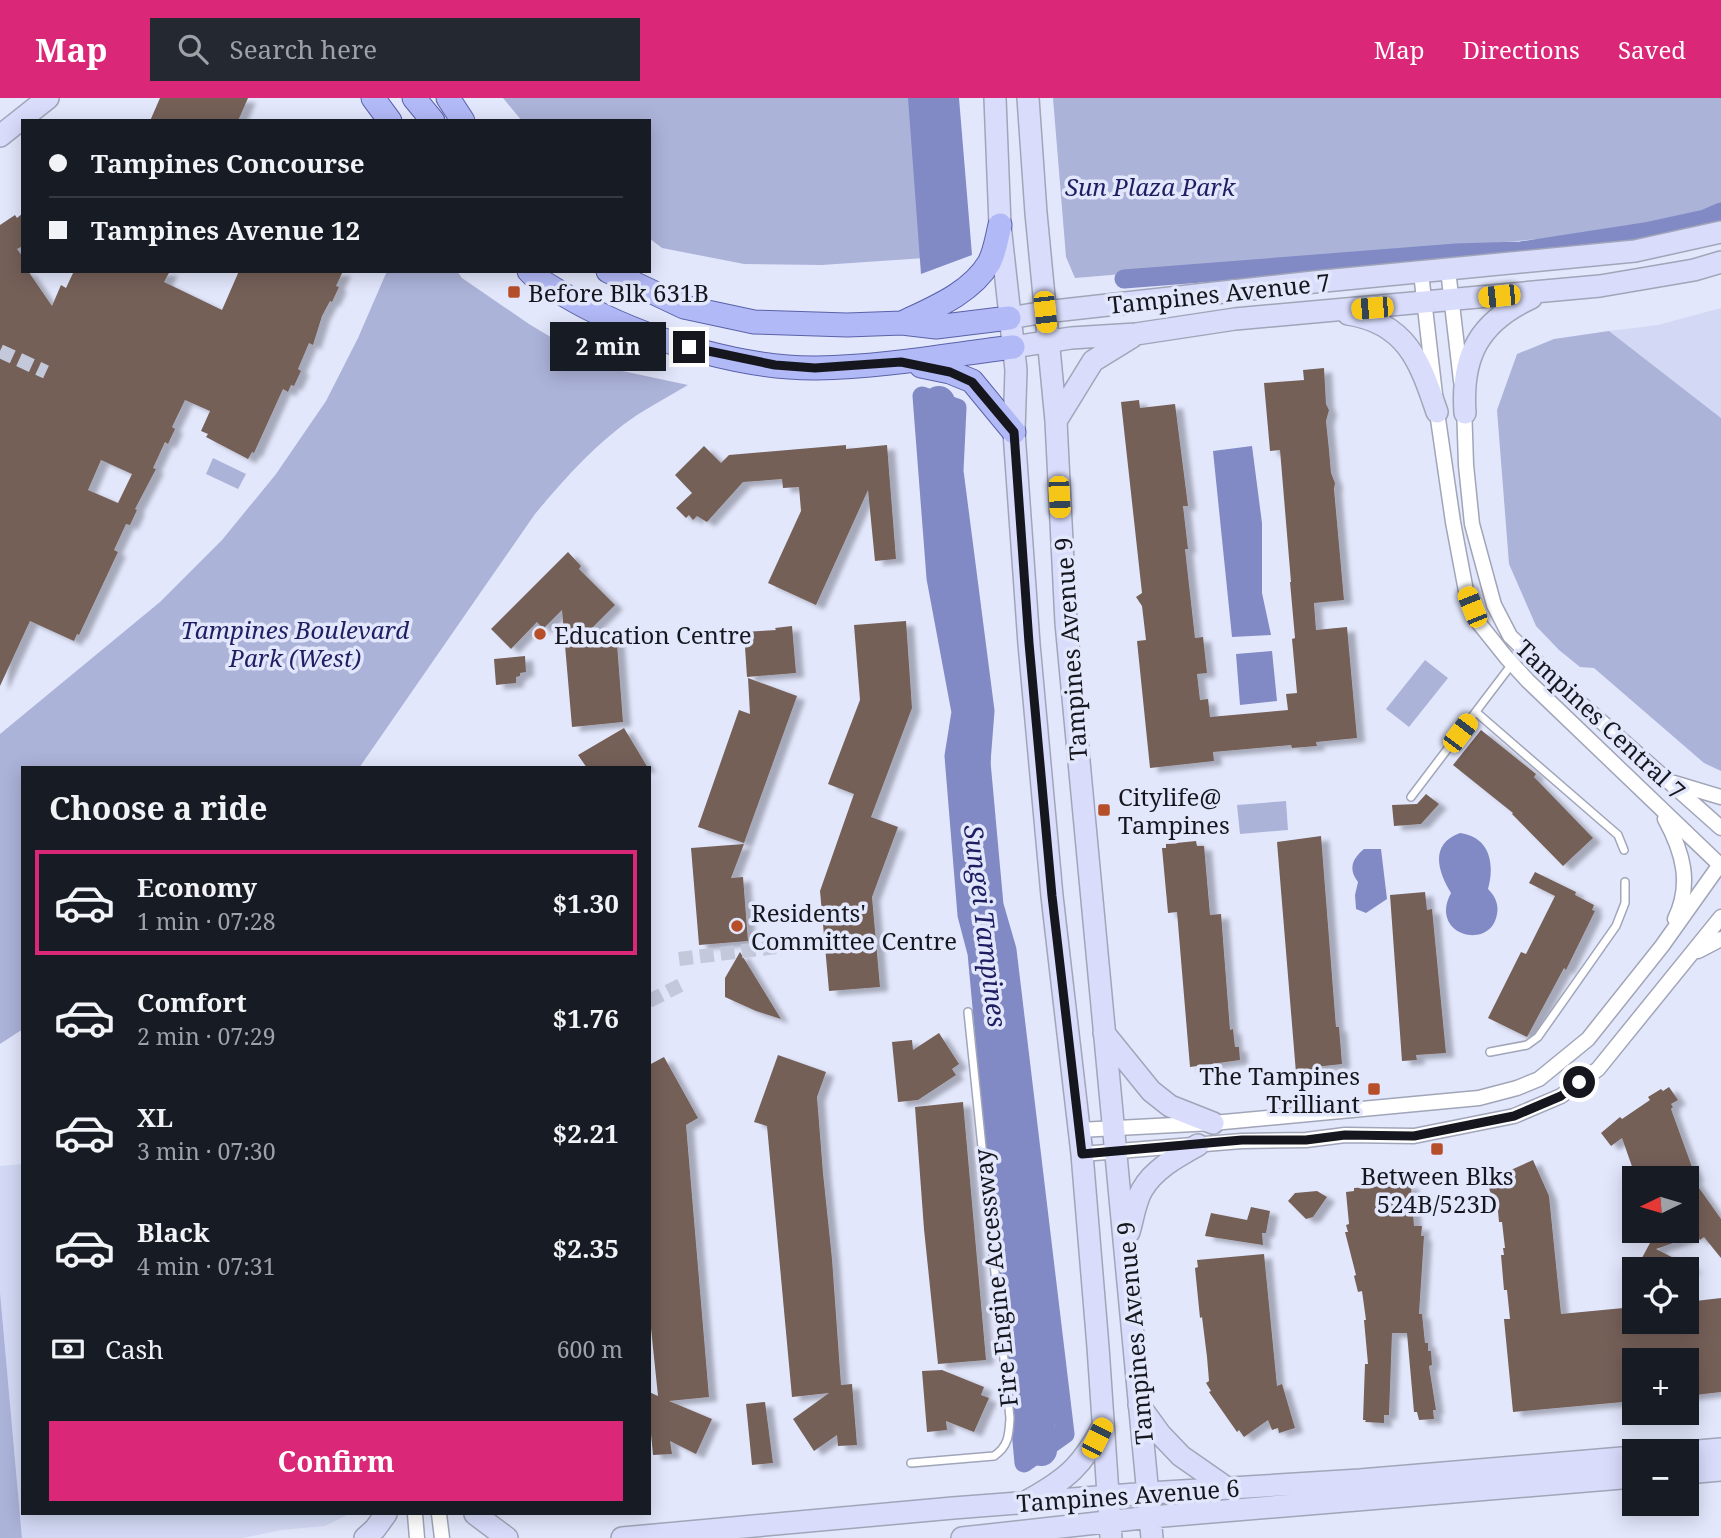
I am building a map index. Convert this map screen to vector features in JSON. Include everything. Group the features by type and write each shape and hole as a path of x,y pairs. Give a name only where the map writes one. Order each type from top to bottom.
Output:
{"main road":[{"path":"21,119 48,98"},
{"path":"373,98 389,119"},
{"path":"414,98 431,119"},
{"path":"448,98 462,119"},
{"name":"Tampines Avenue 9","path":"995,98 1000,225 1016,370 1014,432 1047,844 1082,1154 1110,1530"},
{"name":"Tampines Avenue 9","path":"1028,98 1055,421 1066,623 1138,1404 1152,1527"},
{"path":"0,136 21,119"},
{"name":"Tampines Avenue 9","path":"902,323 946,302 972,282 989,262 1000,225"},
{"name":"Tampines Avenue 7","path":"1009,318 1314,282 1634,251 1721,232"},
{"name":"Tampines Avenue 7","path":"1013,347 1048,340 1136,334 1235,319 1452,301 1639,281 1721,262"},
{"path":"531,273 592,310 646,334 710,353 775,365 815,368 901,362 1013,347"},
{"path":"612,273 684,306 754,322 847,325 902,323 936,327 1009,318"},
{"path":"1465,413 1466,374 1481,335 1502,314 1546,292"},
{"path":"1329,311 1365,319 1398,334 1422,369 1437,412"},
{"path":"1055,421 1093,361 1136,334"},
{"path":"901,362 950,372 972,382 1014,432"},
{"path":"1104,1032 1151,1091 1170,1105 1213,1123"},
{"path":"1125,1243 1142,1191 1152,1177 1176,1157 1198,1145"},
{"path":"1138,1404 1160,1434 1181,1456 1227,1488"},
{"path":"1024,1503 1064,1479 1089,1452 1104,1424"},
{"path":"1699,1451 1721,1449"},
{"name":"Tampines Avenue 6","path":"622,1538 1149,1493 1360,1480 1622,1458"},
{"path":"1699,1472 1721,1470"},
{"name":"Tampines Avenue 6","path":"961,1538 1152,1527 1622,1478"},
{"path":"365,1538 385,1515"},
{"path":"476,1515 507,1538"}],"street":[{"name":"Tampines Central 7","path":"1448,270 1465,413 1466,464 1472,524 1494,605 1510,636 1559,684 1721,828"},
{"name":"Tampines Central 7","path":"1421,273 1453,522 1466,591 1478,622 1512,664 1720,865"},
{"path":"1666,780 1721,797"},
{"name":"Tampines Central 7","path":"1658,807 1680,846 1684,890 1679,911 1662,946"},
{"path":"1079,1130 1213,1123 1479,1098 1539,1079 1588,1039 1662,946 1720,865"},
{"path":"1082,1154 1242,1140 1306,1140 1345,1135 1414,1136 1514,1116 1561,1096 1598,1069 1721,917"},
{"path":"1688,957 1721,939"},
{"path":"415,1515 417,1538"},
{"path":"439,1515 442,1538"}],"lane":[{"path":"1411,797 1512,664"},
{"path":"1476,712 1618,835 1624,850"},
{"path":"1490,1052 1527,1045 1538,1037 1616,926 1625,903 1625,882"},
{"name":"Fire Engine Accessway","path":"911,1463 995,1456 1003,1450 1009,1434 1010,1418 968,1012"}],"shaded area":[{"path":"908,98 959,98 972,255 921,274"},
{"path":"1721,308 1721,418 1609,331 1658,325"},
{"path":"1252,446 1262,523 1262,593 1271,635 1232,637 1213,451"},
{"path":"1272,651 1277,701 1240,705 1236,654"},
{"path":"1460,833 1478,840 1488,853 1491,870 1488,889 1497,907 1492,926 1484,933 1474,935 1454,928 1448,919 1446,908 1451,893 1440,867 1440,851 1444,844"},
{"path":"1364,849 1381,849 1387,899 1366,913 1356,909 1358,882 1352,868 1354,860"},
{"path":"21,1164 21,1515 347,1515 325,1526 281,1530 243,1538 22,1538 0,1292 0,1166"}],"green space":[{"path":"503,98 909,98 925,258 822,265 744,264 662,248 651,240 651,119 520,119"},
{"name":"Sun Plaza Park","path":"1053,98 1721,98 1721,207 1672,222 1588,235 1075,278 1066,257"},
{"name":"Tampines Boulevard Park (West)","path":"386,273 458,273 529,324 599,366 688,385 637,415 608,437 546,501 360,766 21,766 21,1030 0,1044 0,734 160,602 222,540 276,474 326,401 358,338"},
{"path":"1609,331 1721,418 1721,771 1704,763 1594,668 1580,667 1559,650 1536,626 1509,564 1497,410 1517,354 1554,339"},
{"path":"213,458 246,474 238,489 206,474"},
{"path":"1425,660 1448,678 1409,727 1386,709"},
{"path":"1286,801 1288,830 1240,834 1237,805"},
{"path":"0,1292 22,1538 0,1538"}],"building":[{"path":"160,98 248,98 239,119 151,119"},
{"path":"15,215 17,218 21,215 21,247 17,249 21,254 21,273 29,273 52,306 61,285 66,288 73,273 169,273 164,282 222,310 238,273 342,273 336,286 339,287 322,316 313,345 309,343 294,386 291,385 288,392 283,389 254,453 252,452 248,459 206,437 208,434 201,431 210,411 185,400 172,427 175,429 168,444 165,442 153,468 156,469 135,509 137,510 130,525 126,524 114,550 118,552 79,635 77,634 74,641 30,621 0,686 0,225","holes":["101,460 132,474 118,503 88,490"]},
{"path":"1324,368 1326,404 1329,410 1326,421 1331,473 1335,483 1344,600 1314,603 1316,630 1347,627 1357,738 1316,742 1317,746 1292,748 1291,745 1213,752 1214,761 1150,768 1137,641 1146,640 1142,606 1136,597 1142,593 1121,402 1139,400 1140,408 1175,404 1188,506 1183,506 1188,549 1185,549 1195,638 1203,637 1207,673 1197,674 1200,700 1208,699 1210,717 1288,710 1286,694 1297,693 1291,582 1280,450 1270,451 1264,383 1304,380 1303,370"},
{"path":"846,445 846,449 887,445 896,559 875,561 868,490 816,605 768,583 801,511 799,487 783,488 782,479 743,482 707,522 697,516 693,520 689,515 686,518 676,508 692,493 675,475 704,446 721,463 729,455"},
{"path":"568,552 581,566 579,569 615,605 586,634 616,631 623,722 572,727 562,610 543,629 537,622 511,649 491,629"},
{"path":"906,621 912,708 871,817 898,827 872,897 880,987 829,991 820,891 854,794 828,784 860,700 854,625"},
{"path":"792,626 796,673 747,677 744,632"},
{"path":"525,656 526,672 516,677 516,683 496,685 494,659"},
{"path":"748,678 797,696 744,843 698,827 739,710 750,714"},
{"path":"624,728 647,766 586,766 578,755"},
{"path":"1481,730 1536,774 1534,777 1593,838 1563,866 1513,813 1453,765"},
{"path":"1426,794 1439,804 1421,824 1394,826 1392,805 1417,804"},
{"path":"1321,836 1336,1027 1339,1027 1342,1064 1315,1067 1315,1072 1296,1073 1277,842"},
{"path":"1196,841 1197,846 1204,846 1210,915 1221,914 1230,1030 1233,1029 1235,1047 1239,1047 1240,1060 1190,1067 1177,912 1168,913 1162,848 1166,848 1166,844"},
{"path":"744,844 731,878 743,877 748,941 699,945 691,848"},
{"path":"1535,872 1576,892 1575,895 1594,905 1592,910 1595,911 1566,970 1564,968 1527,1037 1488,1018 1521,952 1526,954 1555,896 1529,883"},
{"path":"1425,892 1427,910 1432,909 1446,1053 1416,1055 1417,1060 1402,1061 1390,895"},
{"path":"740,952 781,1019 725,997 725,978"},
{"path":"939,1033 959,1064 952,1069 956,1075 918,1100 898,1102 892,1042 912,1040 913,1050"},
{"path":"778,1055 826,1072 817,1097 823,1173 841,1385 852,1384 857,1445 838,1446 837,1435 814,1451 793,1419 829,1393 792,1397 767,1126 754,1122"},
{"path":"664,1057 698,1118 686,1125 709,1397 669,1401 712,1419 696,1454 670,1441 672,1454 653,1455 651,1393 658,1396 651,1328 651,1064"},
{"path":"1669,1087 1678,1100 1671,1104 1671,1109 1692,1166 1632,1166 1622,1138 1611,1146 1601,1133 1620,1117 1622,1119 1650,1100 1648,1097 1661,1089 1663,1091"},
{"path":"963,1102 986,1360 938,1364 915,1107"},
{"path":"1533,1160 1549,1196 1561,1314 1622,1308 1622,1334 1699,1334 1699,1301 1721,1298 1721,1392 1699,1395 1699,1348 1622,1348 1622,1402 1513,1412 1504,1319 1510,1319 1501,1255 1504,1255 1505,1248 1502,1222 1499,1222 1498,1211 1486,1181"},
{"path":"1409,1184 1414,1226 1422,1226 1421,1236 1424,1236 1419,1314 1422,1314 1425,1343 1428,1343 1428,1351 1431,1351 1432,1365 1429,1366 1436,1410 1433,1410 1434,1419 1419,1420 1417,1412 1414,1412 1407,1333 1392,1333 1389,1415 1384,1415 1384,1423 1365,1422 1365,1364 1368,1364 1366,1320 1362,1291 1358,1292 1345,1232 1348,1232 1346,1225 1349,1224 1346,1192 1354,1191 1354,1188"},
{"path":"1699,1188 1721,1219 1721,1258 1704,1237 1700,1240"},
{"path":"1317,1191 1327,1197 1313,1217 1306,1219 1288,1201 1295,1193"},
{"path":"1251,1207 1270,1211 1266,1233 1262,1233 1263,1245 1205,1236 1211,1213 1247,1220"},
{"path":"1650,1243 1673,1243 1656,1249 1672,1257 1642,1257"},
{"path":"1264,1254 1277,1386 1282,1384 1295,1428 1279,1433 1278,1428 1272,1430 1268,1420 1244,1437 1239,1430 1237,1432 1209,1392 1211,1391 1206,1383 1209,1381 1207,1357 1195,1268 1198,1267 1197,1260"},
{"path":"942,1370 984,1387 981,1395 989,1398 974,1432 946,1421 947,1430 927,1432 922,1371"},
{"path":"765,1402 773,1463 752,1465 746,1404"}],"waterway":[{"path":"1124,279 1456,253 1521,251 1645,232 1705,219 1721,212"},
{"name":"Sungei Tampines","path":"922,396 957,408 954,471 985,711 981,762 994,905 1007,950 1065,1434 1024,1463 977,953 967,915 954,756 961,712 936,578 922,396"},
{"name":"Sungei Tampines","path":"939,402 952,577 967,665 975,755 971,799 982,913 993,956 1041,1450"}],"tunnel":[{"path":"0,351 46,372"},
{"path":"679,959 776,947"},
{"path":"651,1000 683,984"}],"place":[{"name":"Before Blk 631B","path":"514,292"},
{"name":"Education Centre","path":"540,634"},
{"name":"Citylife@ Tampines","path":"1104,810"},
{"name":"Residents' Committee Centre","path":"737,926"},
{"name":"The Tampines Trilliant","path":"1374,1089"},
{"name":"Between Blks 524B/523D","path":"1437,1149"}],"route":[{"path":"689,347 775,365 815,368 901,362 950,372 972,382 1014,432 1029,643 1052,896 1082,1154 1242,1140 1306,1140 1345,1135 1414,1136 1514,1116 1561,1096 1579,1082"}]}
